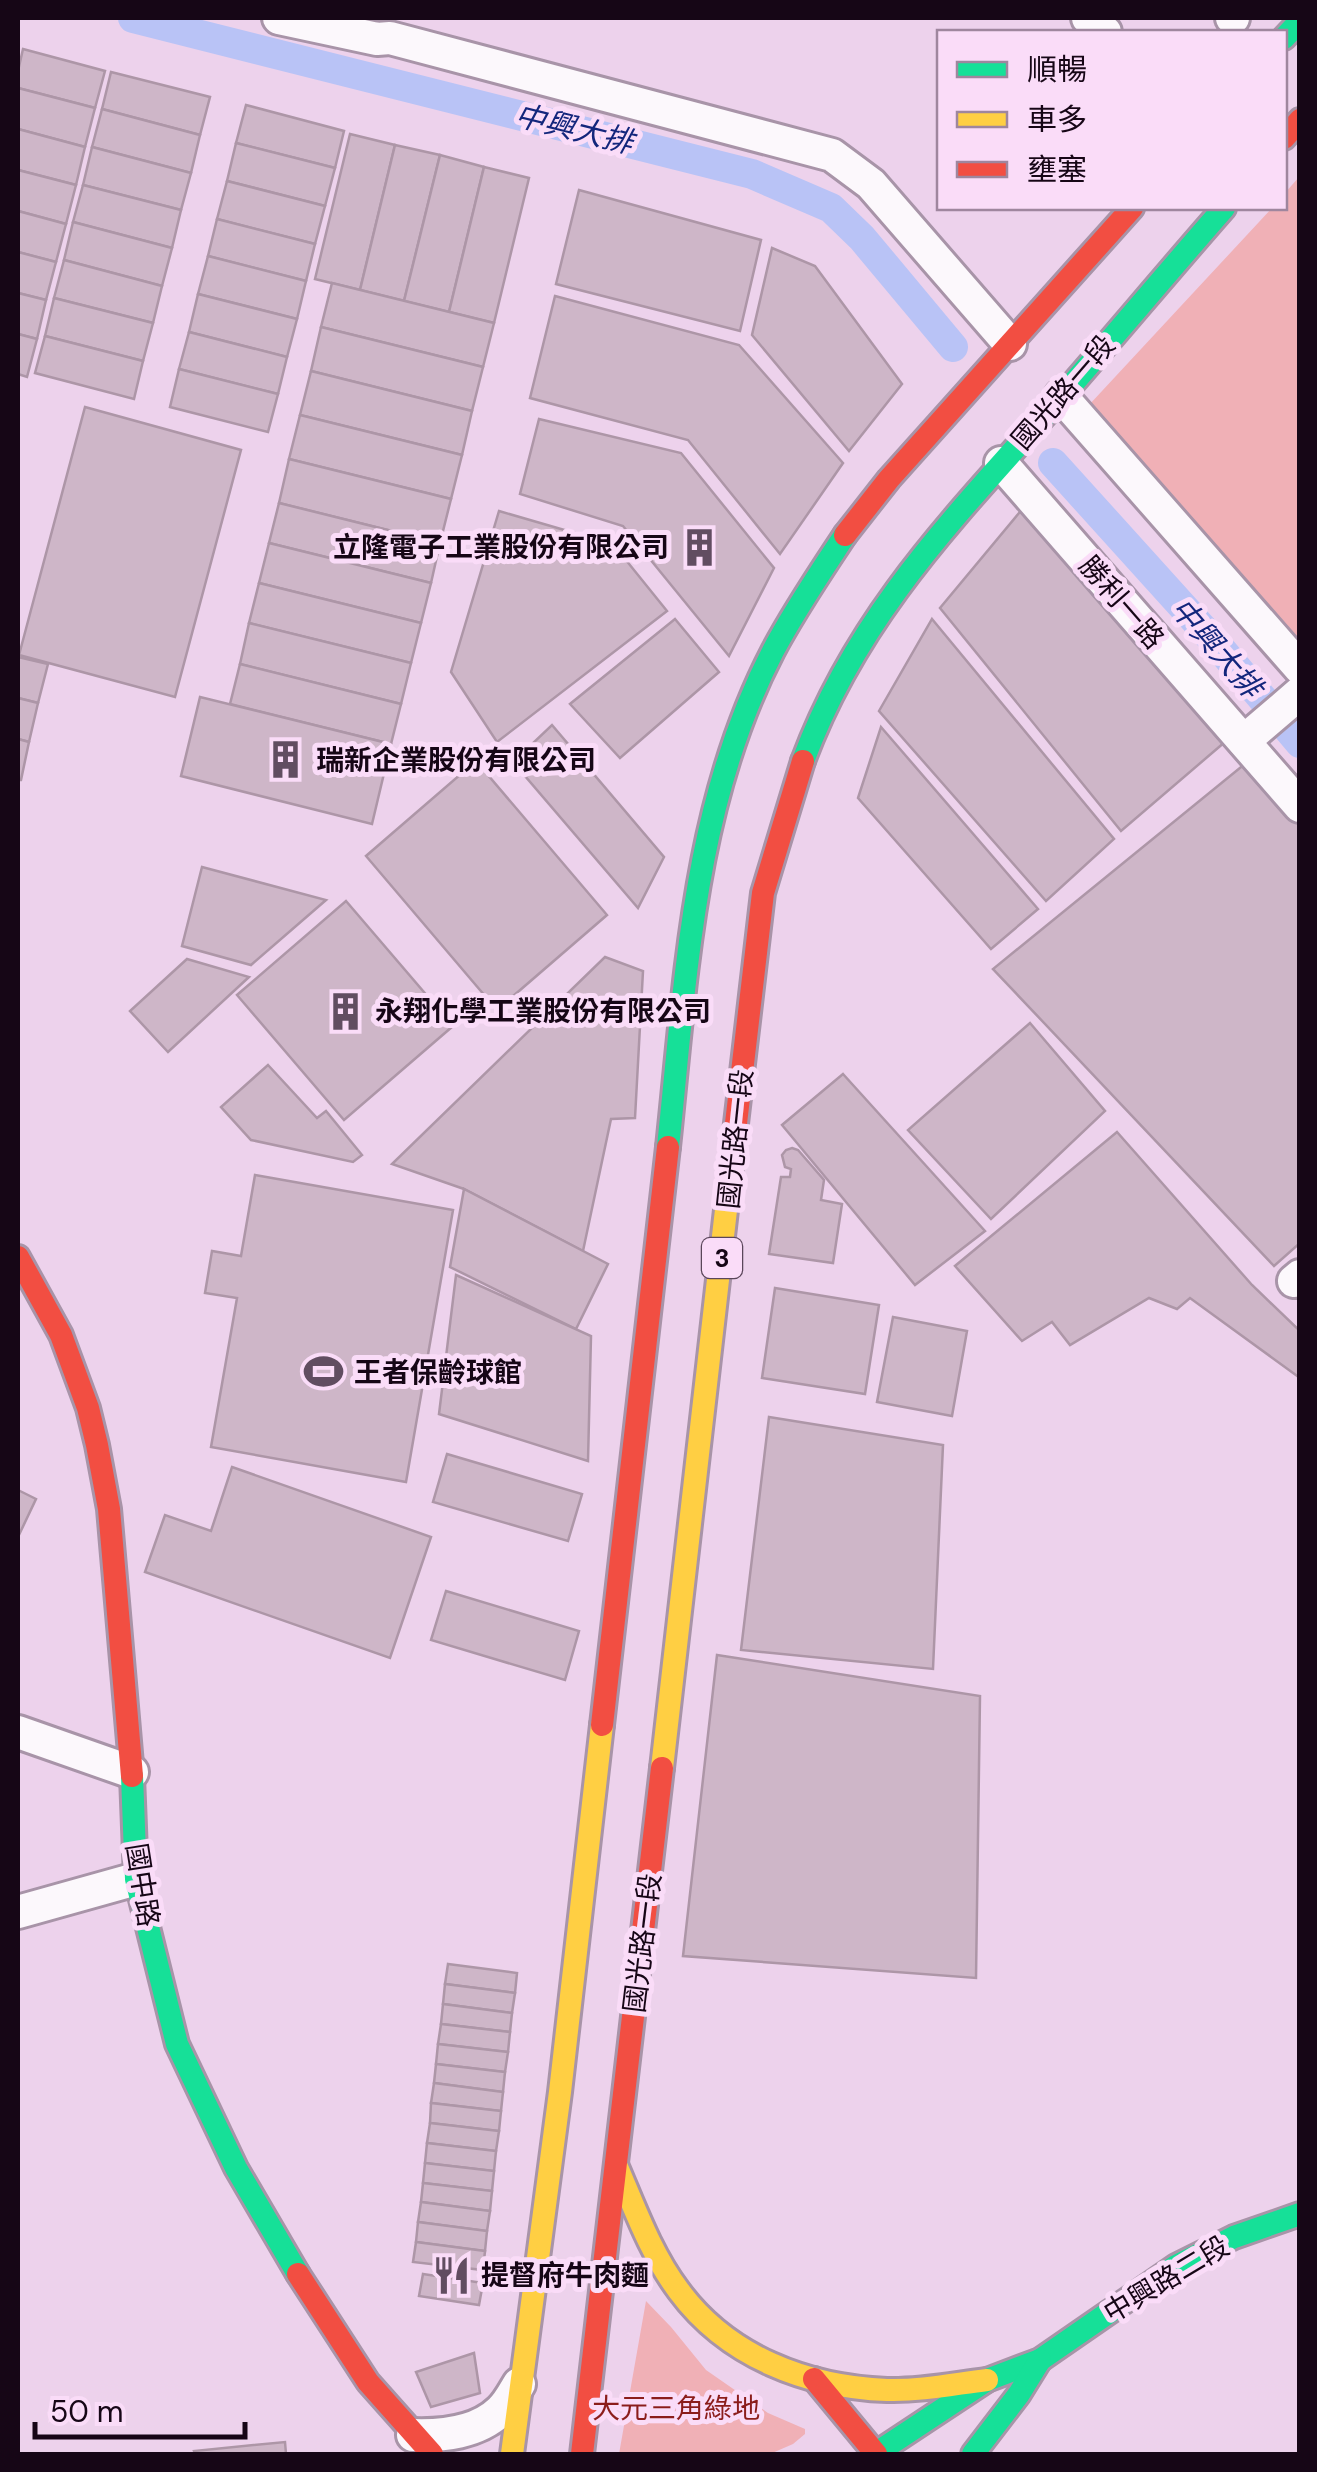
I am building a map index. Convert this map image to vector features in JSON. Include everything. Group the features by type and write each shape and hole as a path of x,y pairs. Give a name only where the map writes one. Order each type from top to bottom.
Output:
{"main road":[{"path":"512,2454 560,2092 686,972 701,863 722,779 771,654 846,533 889,479 1130,210"},
{"name":"國光路一段","path":"582,2454 763,893 785,812 829,698 904,576 1222,210"},
{"name":"國中路","path":"18,1258 61,1335 97,1445 109,1509 132,1772 136,1879 177,2044 236,2168 310,2294 368,2382 422,2445"},
{"path":"616,2167 638,2219 678,2290 732,2345 776,2368 832,2384 891,2390 987,2380"},
{"name":"中興路二段","path":"876,2454 987,2380 1040,2360 1176,2266 1234,2237 1300,2214"},
{"name":"中興路二段","path":"973,2454 1040,2360"},
{"path":"814,2379 876,2454"}],"street":[{"path":"279,18 377,39 393,28 832,155 886,199 1010,344"},
{"path":"1061,396 1300,668"},
{"name":"勝利一路","path":"1001,463 1300,806"},
{"path":"1244,741 1300,693"},
{"path":"18,1732 132,1772"},
{"path":"18,1912 136,1879"},
{"path":"422,2445 480,2424 502,2410 522,2380"}],"green space":[{"path":"1299,177 1299,647 1089,405 1270,210 1287,210 1287,191"},
{"name":"大元三角綠地","path":"646,2301 706,2370 768,2413 805,2429 805,2434 770,2454 619,2454"}],"building":[{"path":"23,49 105,71 95,108 18,88"},
{"path":"111,72 210,97 200,135 102,109"},
{"path":"18,88 95,108 85,147 18,129"},
{"path":"246,105 344,131 335,168 236,143"},
{"path":"102,109 200,135 191,173 92,147"},
{"path":"18,129 85,147 76,185 18,170"},
{"path":"350,134 395,145 360,290 315,279"},
{"path":"236,143 335,168 325,206 227,181"},
{"path":"395,145 440,155 404,301 360,290"},
{"path":"92,147 191,173 181,210 83,185"},
{"path":"440,155 484,167 449,312 404,301"},
{"path":"484,167 529,178 494,323 449,312"},
{"path":"18,170 76,185 66,224 18,211"},
{"path":"227,181 325,206 315,244 217,219"},
{"path":"83,185 181,210 172,248 73,222"},
{"path":"579,190 761,240 740,331 556,284"},
{"path":"18,211 66,224 56,262 18,252"},
{"path":"217,219 315,244 306,281 208,256"},
{"path":"73,222 172,248 162,286 64,260"},
{"path":"772,248 815,266 902,384 849,451 752,335"},
{"path":"18,252 56,262 46,300 18,293"},
{"path":"208,256 306,281 297,319 198,294"},
{"path":"64,260 162,286 153,323 54,298"},
{"path":"332,283 494,323 483,367 321,327"},
{"path":"18,293 46,300 37,339 18,334"},
{"path":"198,294 297,319 287,357 189,332"},
{"path":"555,296 739,345 843,463 780,554 688,440 530,398"},
{"path":"54,298 153,323 143,361 45,336"},
{"path":"321,327 483,367 472,411 311,371"},
{"path":"189,332 287,357 278,394 179,369"},
{"path":"18,334 37,339 27,377 18,374"},
{"path":"45,336 143,361 134,399 35,373"},
{"path":"179,369 278,394 268,432 170,407"},
{"path":"311,371 472,411 462,455 300,415"},
{"path":"85,407 241,450 175,697 19,655"},
{"path":"300,415 462,455 451,499 289,459"},
{"name":"立隆電子工業股份有限公司","path":"539,419 681,453 774,568 729,656 623,526 520,494"},
{"path":"289,459 451,499 440,543 279,503"},
{"path":"279,503 440,543 431,583 269,543"},
{"path":"1024,507 1226,741 1121,831 940,608"},
{"path":"499,511 613,544 667,611 497,742 451,672"},
{"path":"269,543 431,583 421,623 259,583"},
{"path":"259,583 421,623 411,663 249,623"},
{"path":"675,619 719,672 620,758 570,704"},
{"path":"932,619 1114,839 1046,901 879,711"},
{"path":"249,623 411,663 401,704 240,664"},
{"path":"18,657 48,664 38,703 18,698"},
{"path":"240,664 401,704 391,744 230,704"},
{"name":"瑞新企業股份有限公司","path":"200,697 391,744 372,824 181,776"},
{"path":"18,698 38,703 29,742 18,739"},
{"path":"552,725 664,857 638,908 513,762"},
{"path":"881,727 1038,909 991,949 858,798"},
{"path":"18,739 29,742 21,780 18,780"},
{"path":"476,761 607,915 497,1010 366,856"},
{"path":"1246,763 1300,824 1300,1243 1274,1266 993,969"},
{"path":"202,867 326,900 251,965 182,946"},
{"name":"永翔化學工業股份有限公司","path":"346,901 453,1026 344,1120 237,995"},
{"path":"605,957 643,971 635,1118 611,1119 583,1251 464,1189 392,1164"},
{"path":"187,959 249,977 168,1052 130,1011"},
{"path":"1030,1023 1105,1111 991,1219 908,1130"},
{"path":"268,1065 317,1118 326,1111 362,1155 353,1162 251,1140 221,1107"},
{"path":"843,1074 985,1231 915,1285 782,1125"},
{"path":"1117,1132 1252,1285 1300,1331 1300,1378 1190,1298 1177,1309 1149,1298 1070,1345 1052,1322 1022,1341 955,1266"},
{"path":"792,1148 824,1180 821,1200 842,1204 833,1263 769,1254 781,1177 790,1177 791,1169 785,1167 782,1155"},
{"name":"王者保齡球館","path":"255,1175 453,1210 406,1482 211,1447 237,1298 205,1293 212,1251 241,1256"},
{"path":"464,1189 608,1264 576,1329 450,1267"},
{"path":"456,1275 591,1336 588,1461 439,1414"},
{"path":"775,1288 879,1305 865,1394 762,1378"},
{"path":"893,1317 967,1331 952,1416 877,1402"},
{"path":"769,1417 943,1445 933,1669 741,1650"},
{"path":"447,1454 582,1494 568,1541 433,1502"},
{"path":"232,1467 431,1537 390,1658 145,1572 165,1515 211,1531"},
{"path":"18,1490 36,1499 18,1537"},
{"path":"446,1591 579,1631 565,1680 431,1640"},
{"path":"717,1655 980,1696 976,1978 683,1956"},
{"path":"448,1964 517,1973 515,1993 445,1984"},
{"path":"445,1984 515,1993 512,2013 443,2004"},
{"path":"443,2004 512,2013 510,2032 441,2024"},
{"path":"441,2024 510,2032 508,2052 438,2044"},
{"path":"438,2044 508,2052 505,2072 436,2064"},
{"path":"436,2064 505,2072 503,2092 434,2083"},
{"path":"434,2083 503,2092 501,2111 431,2103"},
{"path":"431,2103 501,2111 499,2131 430,2123"},
{"path":"430,2123 499,2131 496,2151 427,2143"},
{"path":"427,2143 496,2151 494,2171 425,2163"},
{"path":"425,2163 494,2171 492,2191 423,2183"},
{"path":"423,2183 492,2191 490,2211 421,2202"},
{"path":"421,2202 490,2211 487,2231 418,2222"},
{"path":"418,2222 487,2231 485,2251 416,2242"},
{"path":"416,2242 485,2251 483,2270 413,2262"},
{"path":"423,2274 483,2283 479,2305 419,2296"},
{"path":"474,2353 480,2393 431,2407 416,2372"},
{"path":"285,2442 286,2454 194,2451"}],"waterway":[{"name":"中興大排","path":"133,18 752,174 831,208 862,238 953,347"},
{"name":"中興大排","path":"1053,463 1300,743"}],"traffic: fast":[{"path":"1287,35 1300,21"},
{"path":"803,761 851,660 912,570 1222,210"},
{"path":"668,1147 697,893 725,769 746,709 773,651 845,535"},
{"path":"132,1776 136,1879 177,2044 236,2168 298,2274"},
{"path":"875,2454 987,2380 1040,2360 1176,2266 1234,2237 1300,2214"},
{"path":"973,2454 1040,2360"}],"traffic: slow":[{"path":"662,1768 733,1149"},
{"path":"512,2454 560,2092 602,1725"},
{"path":"617,2167 669,2277 699,2314 745,2351 799,2375 857,2388 912,2389 987,2380"}],"traffic: jam":[{"path":"1287,135 1300,120"},
{"path":"845,535 889,479 1130,210"},
{"path":"733,1149 763,893 803,761"},
{"path":"602,1725 668,1147"},
{"path":"18,1257 61,1335 97,1445 109,1509 132,1776"},
{"path":"582,2454 662,1768"},
{"path":"298,2274 368,2382 432,2454"},
{"path":"814,2379 876,2454"}],"place":[{"name":"立隆電子工業股份有限公司","path":"699,547"},
{"name":"瑞新企業股份有限公司","path":"286,760"},
{"name":"永翔化學工業股份有限公司","path":"345,1011"},
{"name":"王者保齡球館","path":"324,1372"},
{"name":"提督府牛肉麵","path":"451,2275"}]}
